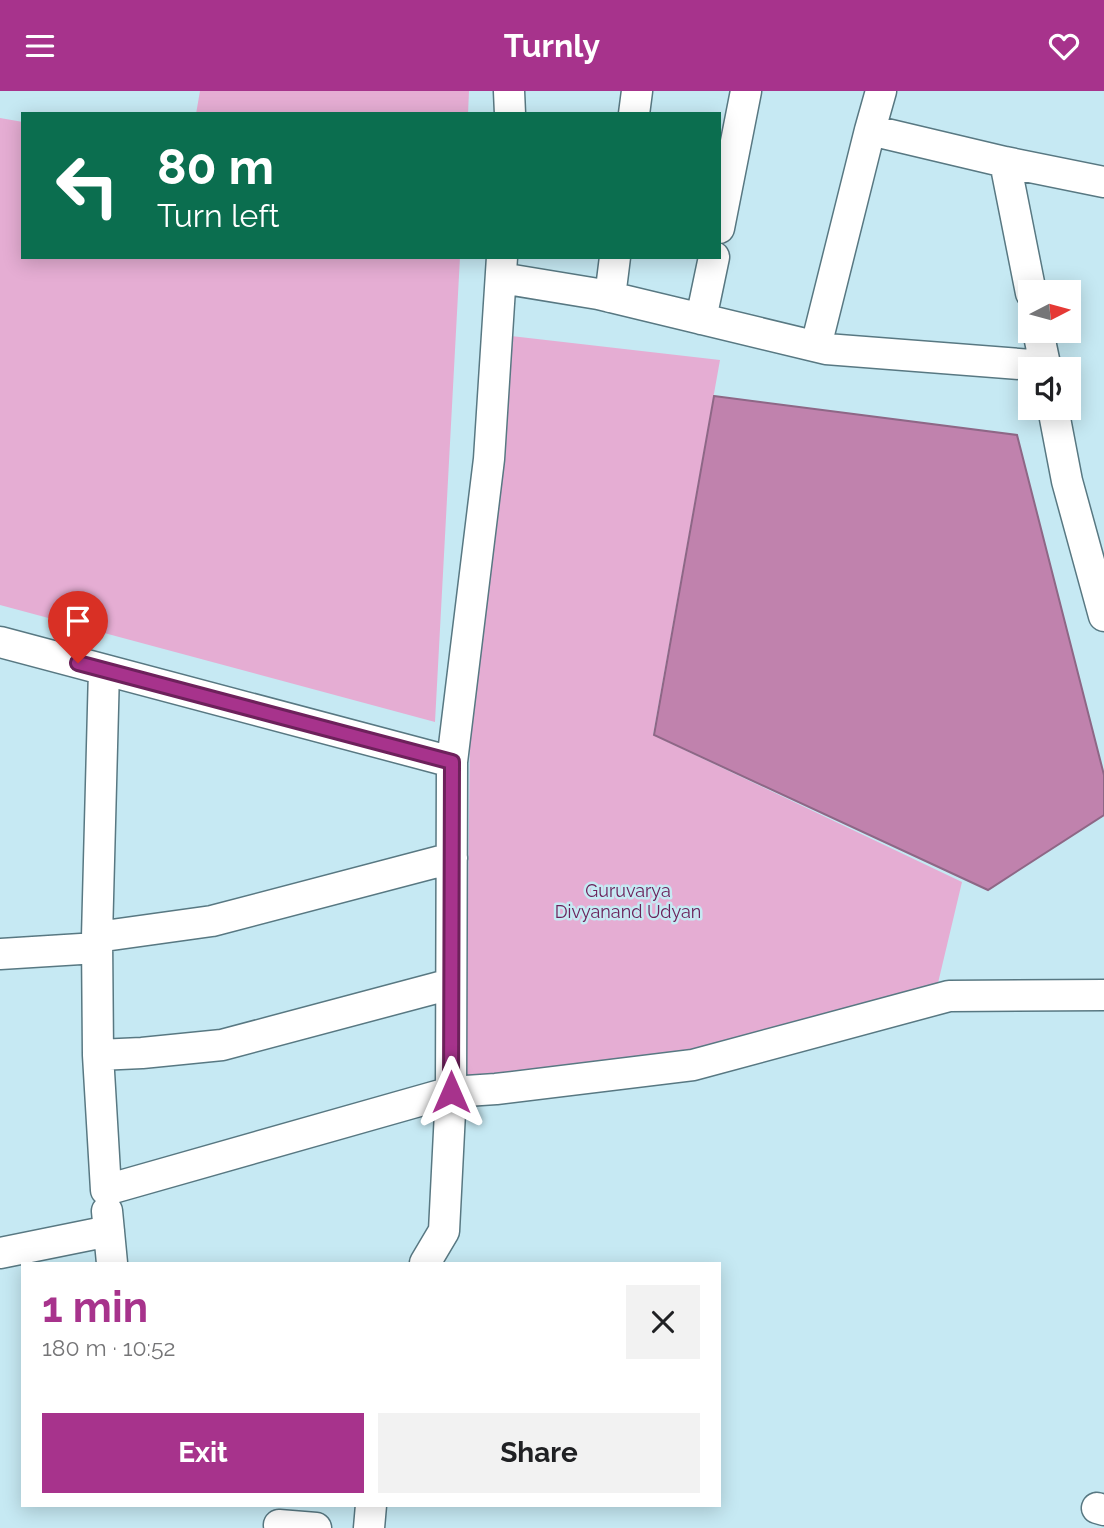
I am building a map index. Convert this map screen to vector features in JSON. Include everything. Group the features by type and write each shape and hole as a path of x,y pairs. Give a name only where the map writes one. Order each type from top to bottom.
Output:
{"street":[{"path":"509,91 510,112"},
{"path":"634,112 637,91"},
{"path":"721,218 746,91"},
{"path":"816,346 881,91"},
{"path":"870,130 1104,182"},
{"path":"1005,162 1029,280"},
{"path":"610,297 615,259"},
{"path":"701,319 713,259"},
{"path":"426,1262 444,1231 451,1092 452,762 489,460 501,267 610,297 816,346 1018,366"},
{"path":"1055,420 1068,481 1104,616"},
{"path":"0,642 452,762"},
{"path":"104,670 97,942 98,1055 112,1262"},
{"path":"0,954 97,942 212,922 452,858"},
{"path":"98,1055 222,1045 451,984"},
{"path":"106,1190 451,1092 693,1065 949,996 1104,995"},
{"path":"0,1253 108,1231"},
{"path":"369,1528 371,1507"},
{"path":"279,1525 316,1528"}],"green space":[{"path":"200,91 469,91 468,112 196,112"},
{"path":"0,118 21,122 21,259 460,259 435,722 0,605"},
{"name":"Guruvarya Divyanand Udyan","path":"511,336 720,360 653,735 962,882 938,983 723,1048 610,1065 466,1076 470,740"}],"shaded area":[{"path":"714,396 1017,435 1104,775 1104,815 988,890 654,735"}],"route":[{"path":"78,663 452,762 451,1092"}]}
